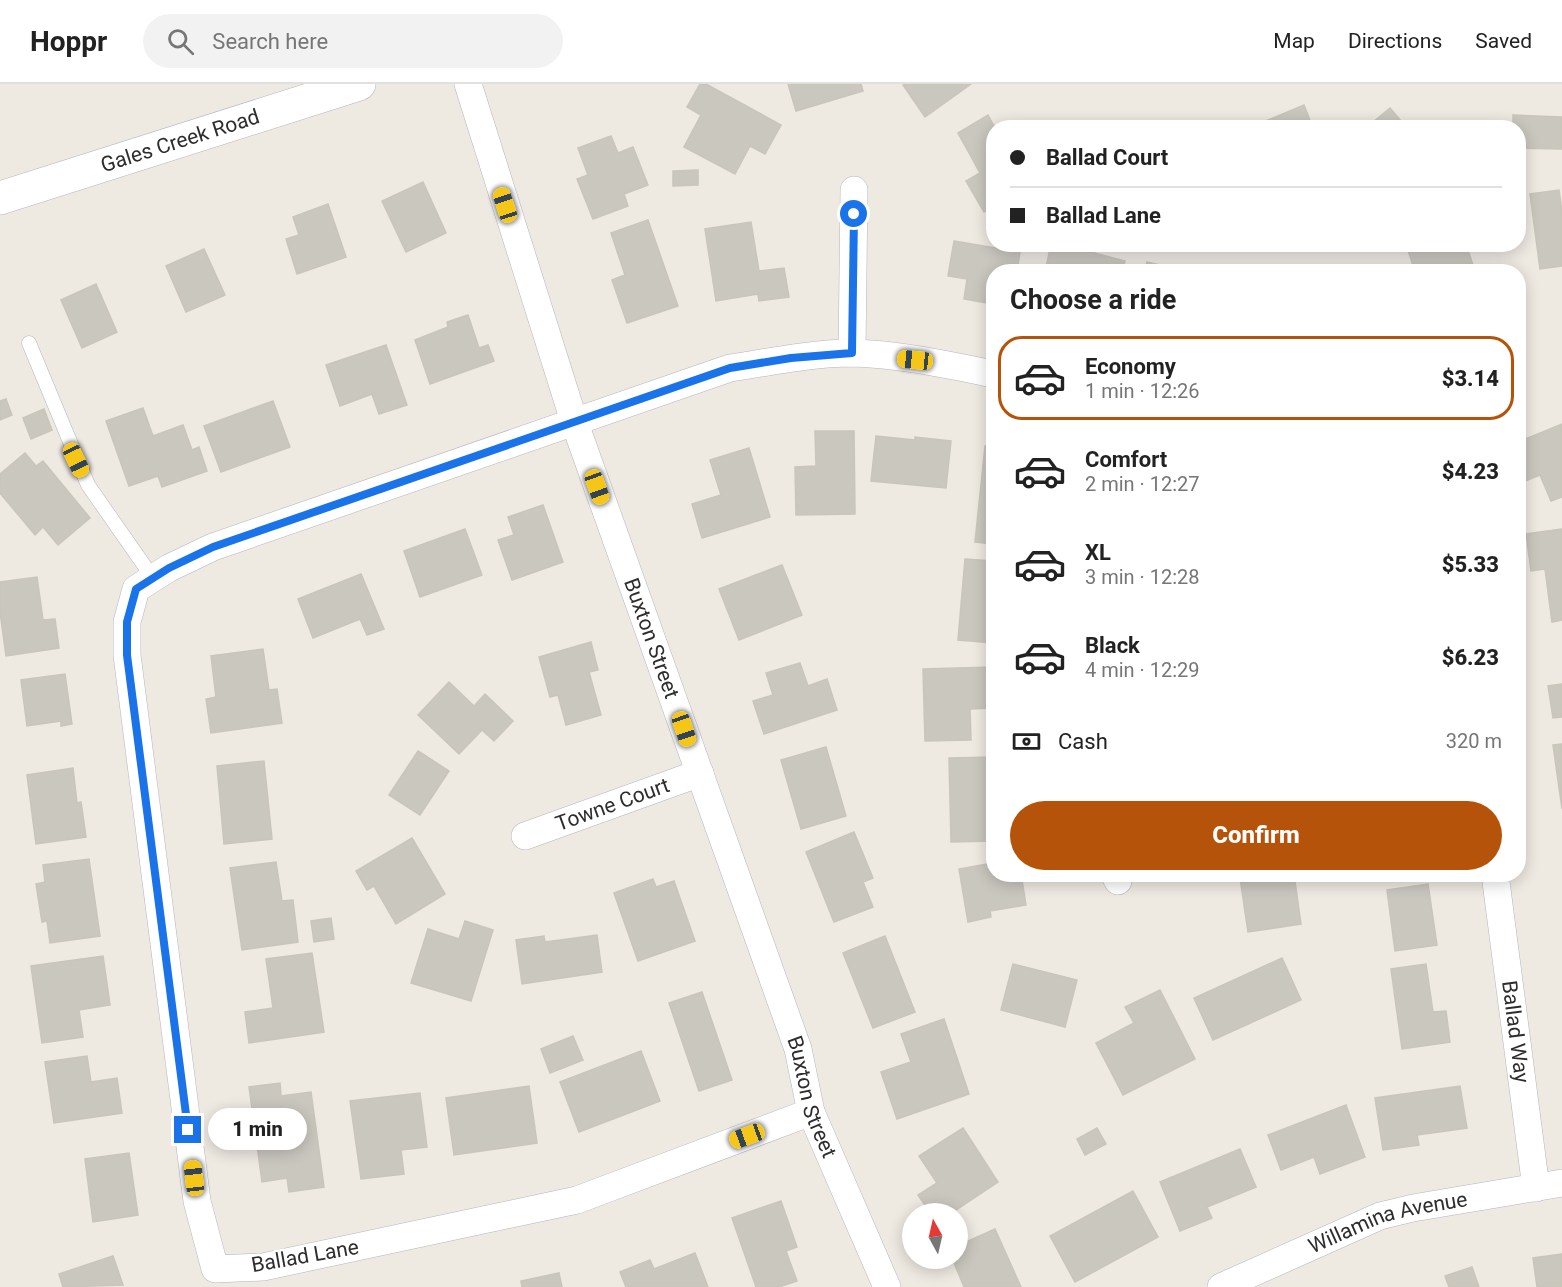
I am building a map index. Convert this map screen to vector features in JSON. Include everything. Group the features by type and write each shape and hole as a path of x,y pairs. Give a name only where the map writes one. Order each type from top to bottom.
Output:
{"main road":[{"name":"Gales Creek Road","path":"0,198 359,84"}],"street":[{"name":"Buxton Street","path":"468,84 573,421 798,1050 811,1112 887,1287"},
{"path":"852,353 854,190"},
{"path":"145,583 169,568 213,547 730,368 791,358 852,353 936,362 986,373"},
{"name":"Ballad Lane","path":"145,583 127,622 127,655 197,1201 215,1269 263,1267 577,1200 811,1112"},
{"name":"Towne Court","path":"525,836 700,773"},
{"name":"Ballad Way","path":"1496,882 1549,1186"},
{"name":"Willamina Avenue","path":"1221,1287 1380,1216 1413,1208 1549,1186"}],"lane":[{"path":"28,343 88,484 145,583"}],"building":[{"path":"700,84 706,84 781,125 765,154 750,146 735,174 684,147 701,115 687,107"},
{"path":"788,84 861,84 863,91 796,111"},
{"path":"971,84 925,117 903,85"},
{"path":"1304,105 1310,120 1268,120"},
{"path":"1390,108 1400,120 1376,120"},
{"path":"988,115 991,120 986,120 986,211 984,212 966,181 980,173 958,133"},
{"path":"1513,115 1562,117 1562,149 1526,148 1526,120 1513,120"},
{"path":"611,136 618,153 633,147 648,185 624,194 628,206 593,219 577,179 588,175 578,148"},
{"path":"698,170 698,185 673,186 673,171"},
{"path":"423,182 446,233 406,252 382,201"},
{"path":"1559,190 1562,212 1562,266 1540,269 1530,194"},
{"path":"328,204 346,257 297,274 286,239 299,235 293,217"},
{"path":"648,220 678,306 627,323 612,280 625,275 611,233"},
{"path":"751,222 759,271 784,268 789,297 759,301 758,294 716,301 705,229"},
{"path":"954,241 986,246 986,252 1020,252 1018,264 986,264 986,303 964,299 967,279 948,276"},
{"path":"204,249 225,295 186,312 166,266"},
{"path":"1049,252 1091,252 1125,261 1124,264 1047,264"},
{"path":"1409,252 1469,252 1473,264 1412,264"},
{"path":"96,284 117,332 82,348 61,300"},
{"path":"468,315 479,348 488,345 494,361 430,384 415,340 448,327 447,322"},
{"path":"386,345 407,405 379,414 372,394 340,406 326,365"},
{"path":"6,399 12,415 0,420 0,401"},
{"path":"273,401 290,447 221,472 204,426"},
{"path":"143,408 153,436 183,425 192,450 199,447 207,471 162,487 158,476 129,486 106,421"},
{"path":"44,409 52,430 31,439 23,418"},
{"path":"1562,424 1562,497 1551,501 1540,475 1526,481 1526,439"},
{"path":"815,431 854,431 855,514 796,515 795,467 816,466"},
{"path":"876,436 951,441 946,488 871,481"},
{"path":"985,446 986,543 975,542"},
{"path":"749,448 770,517 702,538 692,504 721,495 710,460"},
{"path":"25,453 36,466 43,461 90,518 58,545 43,527 35,535 0,493 0,474"},
{"path":"543,505 563,562 512,580 498,540 514,535 508,517"},
{"path":"465,529 482,575 420,597 404,551"},
{"path":"1562,529 1562,620 1552,622 1545,569 1531,571 1526,534"},
{"path":"965,559 986,560 986,642 958,640"},
{"path":"782,565 802,615 739,640 719,589"},
{"path":"361,574 384,629 367,635 360,619 313,638 298,599"},
{"path":"37,577 43,620 55,619 59,648 6,656 0,612 0,582"},
{"path":"591,642 598,670 589,672 601,715 566,725 558,695 550,697 539,657"},
{"path":"263,649 269,690 277,689 282,723 211,733 206,699 216,697 211,656"},
{"path":"800,663 808,686 827,679 837,710 764,734 753,701 773,695 766,673"},
{"path":"986,667 986,708 970,709 971,740 925,741 923,669"},
{"path":"65,674 72,724 61,726 61,721 27,726 21,680"},
{"path":"449,682 474,706 485,694 513,721 494,741 482,730 459,754 418,715"},
{"path":"1562,684 1562,717 1553,718 1548,686"},
{"path":"1562,744 1562,809 1553,745"},
{"path":"826,747 846,816 801,829 781,760"},
{"path":"418,751 449,771 420,815 389,795"},
{"path":"986,757 986,841 951,842 949,758"},
{"path":"264,761 272,839 224,844 217,766"},
{"path":"73,768 77,803 81,802 86,837 36,844 27,775"},
{"path":"854,832 873,878 863,882 873,907 834,922 806,852"},
{"path":"412,838 445,894 396,924 374,886 367,890 356,871"},
{"path":"89,859 100,936 50,943 47,921 42,922 36,884 45,882 43,865"},
{"path":"276,862 282,901 293,900 298,942 242,950 230,868"},
{"path":"986,864 986,882 1022,882 1026,905 990,911 991,917 968,922 959,869"},
{"path":"653,879 656,887 674,881 695,941 638,961 614,893"},
{"path":"1241,882 1295,882 1301,924 1248,932"},
{"path":"1428,884 1437,945 1395,951 1387,890"},
{"path":"331,918 334,939 314,942 311,921"},
{"path":"465,921 493,930 471,1001 411,983 428,929 459,939"},
{"path":"597,935 602,972 522,984 516,940 544,936 545,942"},
{"path":"885,936 915,1012 873,1028 843,953"},
{"path":"312,953 324,1032 249,1043 245,1012 273,1008 266,959"},
{"path":"103,956 110,1005 79,1010 83,1037 42,1043 31,966"},
{"path":"1282,958 1301,1000 1213,1040 1194,998"},
{"path":"1013,964 1077,980 1065,1027 1001,1010"},
{"path":"1426,964 1433,1012 1446,1011 1450,1042 1402,1049 1391,969"},
{"path":"1160,990 1195,1059 1123,1095 1096,1043 1134,1023 1125,1007"},
{"path":"702,992 732,1080 699,1091 669,1003"},
{"path":"944,1019 969,1094 897,1119 881,1072 911,1062 901,1034"},
{"path":"573,1036 583,1060 550,1073 541,1049"},
{"path":"641,1051 660,1101 579,1132 560,1082"},
{"path":"87,1056 91,1082 117,1078 122,1113 54,1123 45,1062"},
{"path":"280,1083 281,1096 311,1092 324,1187 289,1192 287,1178 262,1182 249,1087"},
{"path":"529,1086 537,1143 454,1155 446,1098"},
{"path":"1460,1086 1467,1128 1417,1135 1419,1145 1383,1150 1375,1098"},
{"path":"420,1093 427,1147 401,1150 404,1174 361,1179 350,1101"},
{"path":"1346,1105 1365,1157 1320,1174 1314,1157 1281,1170 1268,1135"},
{"path":"963,1128 998,1182 966,1203 923,1203 918,1195 937,1183 919,1156"},
{"path":"1097,1128 1106,1144 1085,1155 1077,1139"},
{"path":"1240,1149 1256,1187 1207,1207 1212,1218 1180,1231 1160,1182"},
{"path":"129,1153 138,1215 93,1222 85,1159"},
{"path":"1133,1191 1158,1237 1075,1282 1050,1236"},
{"path":"781,1201 797,1247 786,1251 797,1281 779,1287 756,1287 732,1218"},
{"path":"995,1229 1021,1287 964,1287 957,1269 968,1269 968,1241"},
{"path":"695,1253 708,1287 626,1287 620,1272 650,1260 654,1269"},
{"path":"1562,1254 1562,1287 1537,1287 1533,1258"},
{"path":"113,1256 123,1285 63,1287 59,1274"},
{"path":"1472,1267 1479,1287 1449,1287 1445,1276"},
{"path":"559,1273 562,1287 522,1287 521,1281"}],"route":[{"path":"188,1130 127,655 127,622 136,589 169,568 213,547 730,368 791,358 852,353 854,214"}]}
